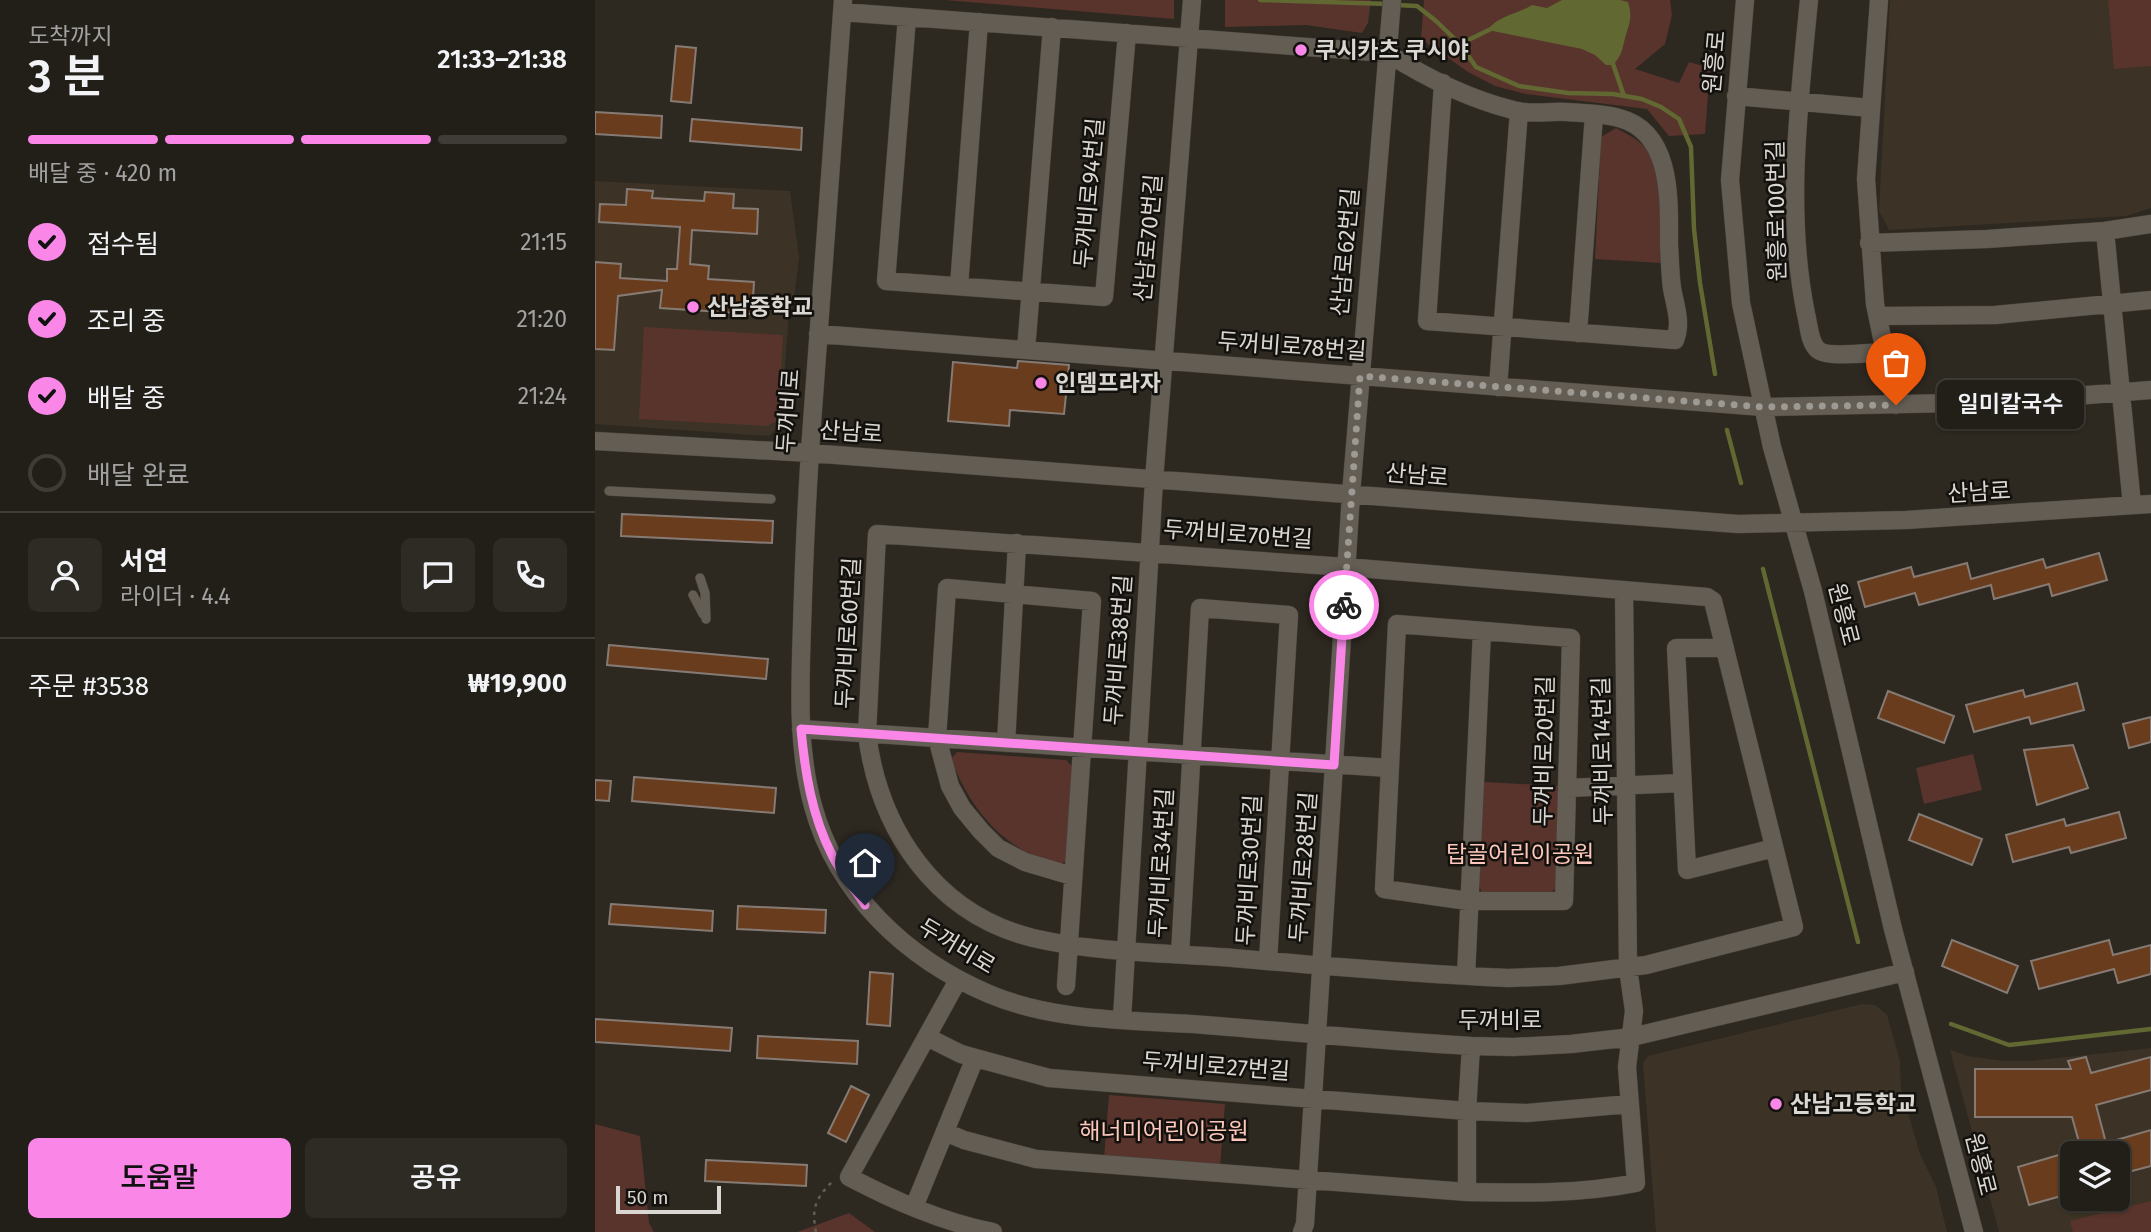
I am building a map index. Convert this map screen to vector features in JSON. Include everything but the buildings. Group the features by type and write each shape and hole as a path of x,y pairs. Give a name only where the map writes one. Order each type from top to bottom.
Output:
{"street":[{"name":"원흥로","path":"1745,0 1730,180 1741,303 1763,407 1813,591 1905,972 1974,1232"},
{"name":"원흥로100번길","path":"1809,0 1800,102 1797,244 1802,292 1812,344 1819,352 1829,354 1885,352"},
{"path":"1879,0 1866,179 1878,316 1896,405"},
{"name":"산남로70번길","path":"1154,480 1192,1"},
{"path":"842,6 907,17 1387,53 1443,83 1519,111 1620,118 1637,126 1650,137 1664,165 1672,287 1678,330 1675,340 1427,321 1443,83"},
{"name":"두꺼비로","path":"842,6 805,525 801,729 813,807 832,856 865,905 891,933 914,953 958,980 992,995 1033,1008 1122,1019 1471,1046 1559,1045 1632,1037 1905,972"},
{"name":"산남로62번길","path":"1351,494 1391,8"},
{"name":"두꺼비로94번길","path":"907,17 886,281 1031,292 1104,297 1127,33"},
{"path":"959,286 979,22"},
{"path":"1026,350 1052,27"},
{"path":"1736,96 1870,108"},
{"path":"1498,387 1519,111"},
{"path":"1578,333 1594,115"},
{"path":"1870,243 1987,239 2105,231 2151,224"},
{"path":"2105,231 2132,505"},
{"path":"1878,316 1995,315 2151,300"},
{"name":"두꺼비로78번길","path":"818,334 1763,407 1999,402 2151,390"},
{"name":"산남로","path":"595,441 810,453 1668,520 1794,524 2028,514 2151,504"},
{"name":"두꺼비로38번길","path":"1122,1019 1154,480"},
{"name":"두꺼비로28번길","path":"1317,1034 1351,494"},
{"name":"두꺼비로60번길","path":"877,534 867,734 870,759 881,798 894,827 912,856 951,897 981,917 1006,929 1069,944"},
{"name":"두꺼비로70번길","path":"877,534 1149,552 1707,597 1713,601 1794,927 1628,968"},
{"path":"1006,743 1017,543"},
{"path":"1066,986 1092,601 947,588 937,738 950,786 963,808 998,848 1025,862 1072,876"},
{"name":"두꺼비로14번길","path":"1467,1192 1542,1193 1609,1188 1636,1183 1627,1067 1634,1011 1628,968 1625,590"},
{"name":"두꺼비로30번길","path":"1200,608 1289,615 1268,961"},
{"name":"두꺼비로34번길","path":"1180,954 1200,608"},
{"name":"두꺼비로20번길","path":"1397,624 1482,631 1571,638 1564,901 1468,901 1384,889 1397,624"},
{"path":"1465,976 1482,631"},
{"path":"1725,648 1676,648 1686,870 1774,848"},
{"name":"두꺼비로60번길","path":"801,729 1389,768"},
{"path":"1568,788 1682,783"},
{"path":"1069,944 1465,976 1559,976 1628,968"},
{"path":"958,980 844,1176 914,1208 993,1232"},
{"name":"두꺼비로27번길","path":"1302,1232 1305,1224 1317,1034"},
{"name":"두꺼비로27번길","path":"926,1037 975,1058 1049,1078 1467,1111 1527,1113 1630,1104"},
{"path":"945,1132 964,1140 1035,1159 1467,1192 1467,1111 1471,1046"},
{"path":"914,1208 975,1058"}],"lane":[{"path":"609,491 771,499"},
{"path":"693,595 706,619 705,593 700,578"}],"path":[{"path":"816,1232 812,1212 820,1195 844,1176"}],"shaded area":[{"path":"1562,0 1628,2 1629,24 1621,52 1613,65 1606,65 1595,55 1582,49 1488,30 1502,18 1532,5 1547,8"},
{"path":"1890,0 2151,0 2151,208 2126,216 1889,230 1879,211"},
{"name":"산남중학교","path":"595,181 790,191 799,257 794,299 789,315 780,425 769,436 595,424"},
{"name":"산남고등학교","path":"1862,1004 1875,1005 1887,1015 1900,1061 1901,1088 1920,1154 1936,1187 1947,1232 1656,1232 1643,1063 1648,1056"},
{"path":"2151,1048 2151,1232 1999,1232 1950,1050 1968,1056 2003,1061 2030,1061"}],"green space":[{"path":"944,0 1174,0 1174,19"},
{"path":"1225,0 1371,0 1368,23 1362,33 1306,25 1225,27"},
{"path":"1424,0 1670,0 1672,15 1665,44 1635,69 1679,83 1689,62 1710,68 1705,134 1669,136 1647,109 1526,94 1495,86 1468,72 1421,39"},
{"path":"2108,0 2151,0 2151,66 2114,69"},
{"path":"1616,128 1642,144 1658,169 1662,209 1661,263 1595,259 1601,137"},
{"path":"644,327 783,335 778,420 767,426 639,419"},
{"path":"957,752 1066,760 1075,769 1068,860 1055,865 1046,863 1018,847 993,827 973,803 958,775 951,759"},
{"path":"1973,754 1982,790 1924,804 1916,768"},
{"name":"탑골어린이공원","path":"1484,782 1561,786 1561,883 1545,898 1485,899 1476,879"},
{"name":"해너미어린이공원","path":"1109,1095 1225,1104 1220,1167 1104,1158"},
{"path":"595,1124 640,1136 649,1223 654,1232 595,1232"},
{"path":"2151,1201 2151,1232 2073,1232 2070,1221 2110,1211 2130,1211 2130,1206"},
{"path":"849,1213 875,1232 797,1232 800,1231"}],"waterway":[{"path":"1260,0 1389,4"},
{"path":"1397,5 1417,6 1460,44 1476,67 1519,86 1642,99 1679,119 1691,147 1694,229 1715,374"},
{"path":"1460,44 1491,29"},
{"path":"1612,61 1624,96"},
{"path":"1727,430 1741,483"},
{"path":"1763,569 1858,942"},
{"path":"1951,1024 2009,1045 2151,1029"}],"way so far":[{"path":"1344,605 1360,376 1763,407 1896,405"}],"place":[{"name":"쿠시카츠 쿠시야","path":"1301,50"},
{"name":"산남중학교","path":"693,307"},
{"name":"인뎀프라자","path":"1041,383"},
{"name":"일미칼국수","path":"1896,405"},
{"name":"산남고등학교","path":"1776,1104"}],"route":[{"path":"865,905 832,856 813,807 801,729 1334,765 1344,605"}]}
